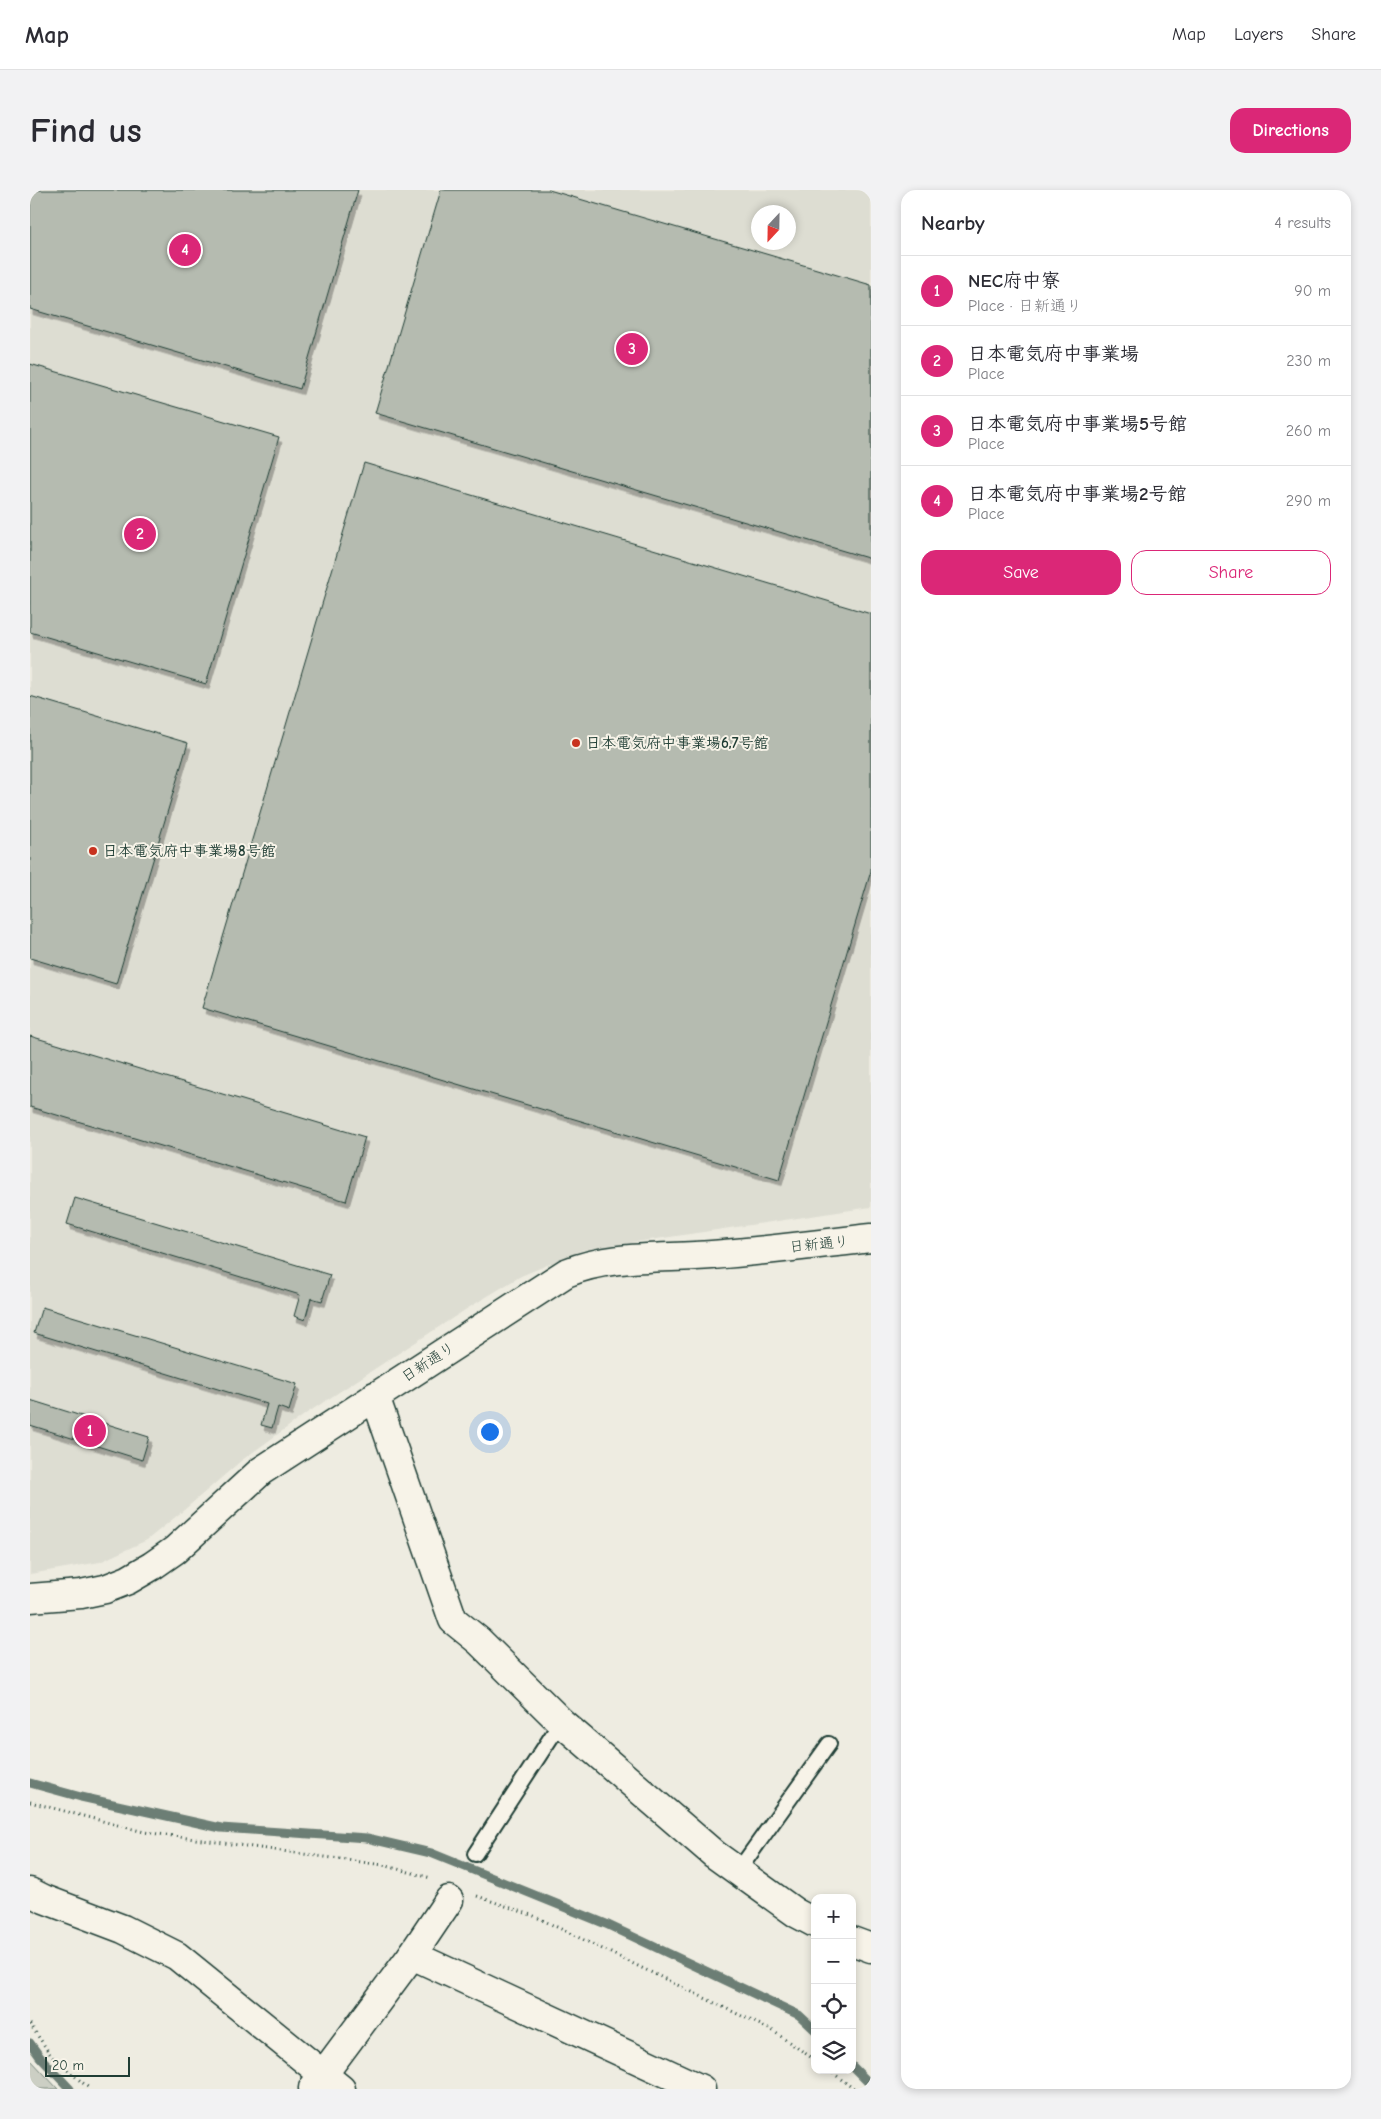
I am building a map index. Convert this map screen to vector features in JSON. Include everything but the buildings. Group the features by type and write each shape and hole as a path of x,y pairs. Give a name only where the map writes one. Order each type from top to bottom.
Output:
{"street":[{"name":"日新通り","path":"30,1598 89,1593 105,1590 128,1580 175,1550 261,1471 547,1284 587,1264 619,1260 712,1255 871,1238"},
{"path":"375,1396 453,1620 479,1641 561,1722 714,1854 796,1913 811,1921"},
{"path":"30,1892 123,1929 177,1956 325,2084 412,1955 451,1891"},
{"path":"856,1942 871,1948"},
{"path":"412,1955 701,2089"}],"lane":[{"path":"475,1854 561,1722"},
{"path":"738,1871 829,1744"}],"path":[{"path":"30,1802 144,1832 382,1865 451,1891 534,1916 773,2031 811,2057"},
{"path":"30,2024 52,2057 90,2089"},
{"path":"834,2074 854,2089"}],"shaded area":[{"path":"30,190 871,190 871,1207 583,1250 521,1276 468,1308 307,1413 242,1460 147,1540 100,1562 30,1574"},
{"path":"30,2059 58,2089 30,2089"}],"waterway":[{"path":"30,1783 81,1797 221,1828 367,1838 431,1853 606,1924 799,2015 814,2029"},
{"path":"30,2043 40,2057 70,2089"},
{"path":"856,2070 871,2085"}],"place":[{"name":"日本電気府中事業場2号館","path":"185,250"},
{"name":"日本電気府中事業場5号館","path":"632,349"},
{"name":"日本電気府中事業場","path":"140,534"},
{"name":"日本電気府中事業場6,7号館","path":"576,743"},
{"name":"日本電気府中事業場8号館","path":"93,851"},
{"name":"NEC府中寮","path":"90,1431"}]}
